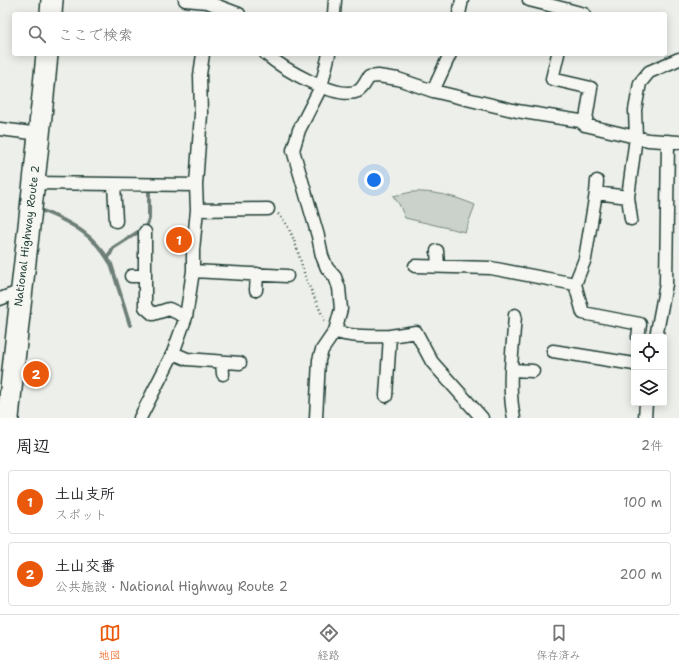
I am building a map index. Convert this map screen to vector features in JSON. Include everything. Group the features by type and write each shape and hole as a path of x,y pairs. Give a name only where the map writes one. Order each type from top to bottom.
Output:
{"highway":[{"path":"51,12 52,0"},
{"name":"National Highway Route 2","path":"8,418 21,291 40,134 47,56"}],"street":[{"path":"185,0 232,12"},
{"path":"334,12 335,0"},
{"path":"459,12 462,0"},
{"path":"529,0 542,1 568,12"},
{"path":"140,418 173,353 186,317 193,271 193,250 197,210 196,185 201,114 200,75 202,56"},
{"path":"269,56 294,74 321,87 335,91 352,93 362,89 369,77 378,76 398,79 433,91 517,111 580,121 585,125 648,140 673,141 666,284 657,334"},
{"path":"316,418 319,360 322,350 333,332 341,309 339,288 335,278 327,268 322,256 318,236 293,150 299,130 321,87 328,56"},
{"path":"433,91 449,56"},
{"path":"558,56 552,79 591,88 585,125"},
{"path":"631,219 628,197 636,137 635,110 640,83 649,72 679,59"},
{"path":"0,129 40,134"},
{"path":"597,181 585,259 575,284 583,313 640,324 638,334"},
{"path":"34,183 196,185"},
{"path":"114,184 116,221"},
{"path":"596,193 628,197"},
{"path":"197,210 268,209"},
{"path":"145,232 145,307 153,314 169,309 186,317"},
{"path":"437,251 438,266"},
{"path":"415,266 491,268 575,284"},
{"path":"193,271 287,276"},
{"path":"256,290 257,274"},
{"path":"131,276 145,276"},
{"path":"0,299 21,291"},
{"path":"514,418 511,404 515,315"},
{"path":"333,332 362,336 390,336 416,332 432,362 482,418"},
{"path":"386,396 390,336"},
{"path":"553,351 631,364"},
{"path":"173,353 187,359 240,363"},
{"path":"222,362 223,374"},
{"path":"512,370 533,371"},
{"path":"645,418 646,406"}],"path":[{"path":"268,209 277,213 285,220 314,298 333,332"}],"shaded area":[{"path":"412,192 428,192 444,195 475,205 465,232 405,218 399,204 393,196"}],"waterway":[{"path":"108,258 113,248 146,227 149,219 149,187"},
{"path":"43,211 64,220 82,232 105,254 111,264 130,325"}],"place":[{"name":"土山支所","path":"179,240"},
{"name":"土山交番","path":"36,374"}]}
